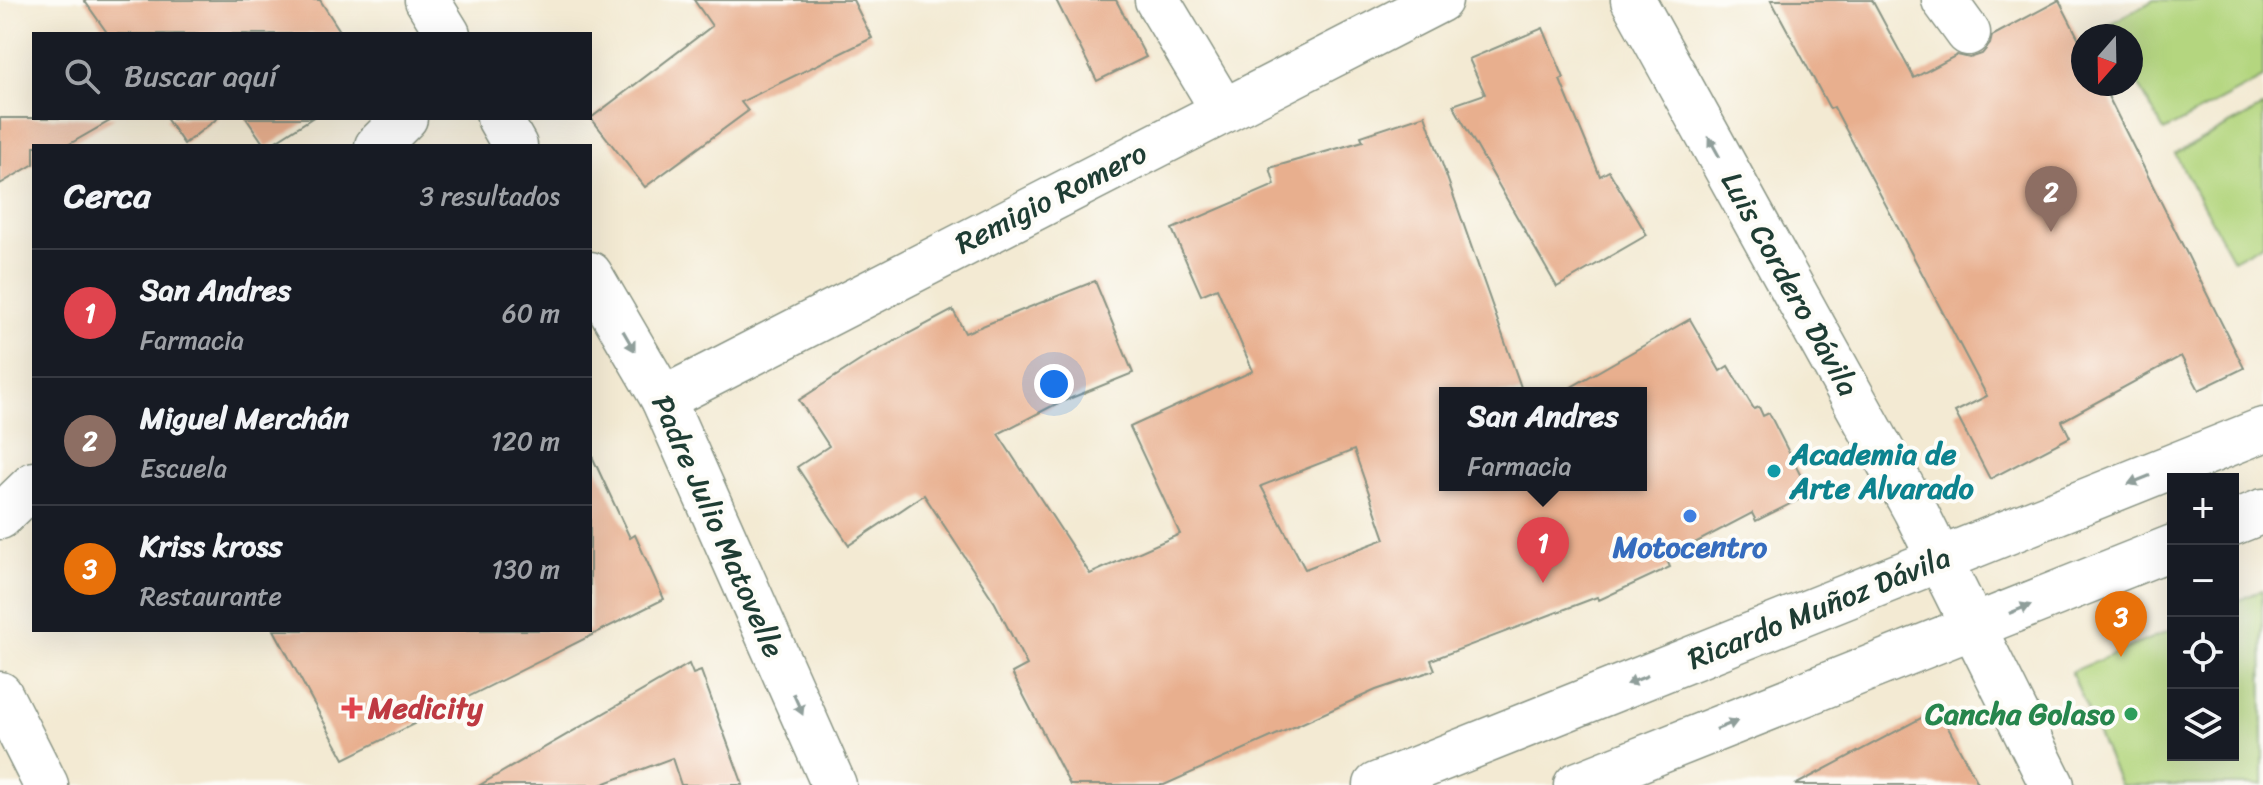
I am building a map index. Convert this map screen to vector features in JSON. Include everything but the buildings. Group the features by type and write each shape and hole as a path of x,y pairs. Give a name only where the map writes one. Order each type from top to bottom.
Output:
{"street":[{"path":"1157,0 1223,110"},
{"name":"Remigio Romero","path":"663,399 1440,0"},
{"name":"Luis Cordero Dávila","path":"1633,0 1915,510 2052,785"},
{"path":"379,144 403,120"},
{"path":"500,120 514,144"},
{"name":"Padre Julio Matovelle","path":"592,277 663,399 834,785"},
{"name":"Ricardo Muñoz Dávila","path":"1404,780 1939,559 2263,430"},
{"path":"0,517 32,486"},
{"path":"2239,521 2263,511"},
{"path":"1576,785 2167,549"},
{"path":"0,694 46,785"}],"green space":[{"path":"2154,0 2263,0 2263,78 2164,131 2143,93 2143,24 2110,24"},
{"path":"2263,107 2263,244 2233,260 2175,154"},
{"name":"Cancha Golaso","path":"2262,590 2263,785 2120,785 2071,672 2167,632 2167,761 2239,761 2239,600"}],"place":[{"name":"Miguel Merchán","path":"2051,232"},
{"name":"Academia de Arte Alvarado","path":"1774,471"},
{"name":"Motocentro","path":"1690,516"},
{"name":"San Andres","path":"1543,583"},
{"name":"Kriss kross","path":"2121,657"},
{"name":"Medicity","path":"352,708"},
{"name":"Cancha Golaso","path":"2131,714"}]}
